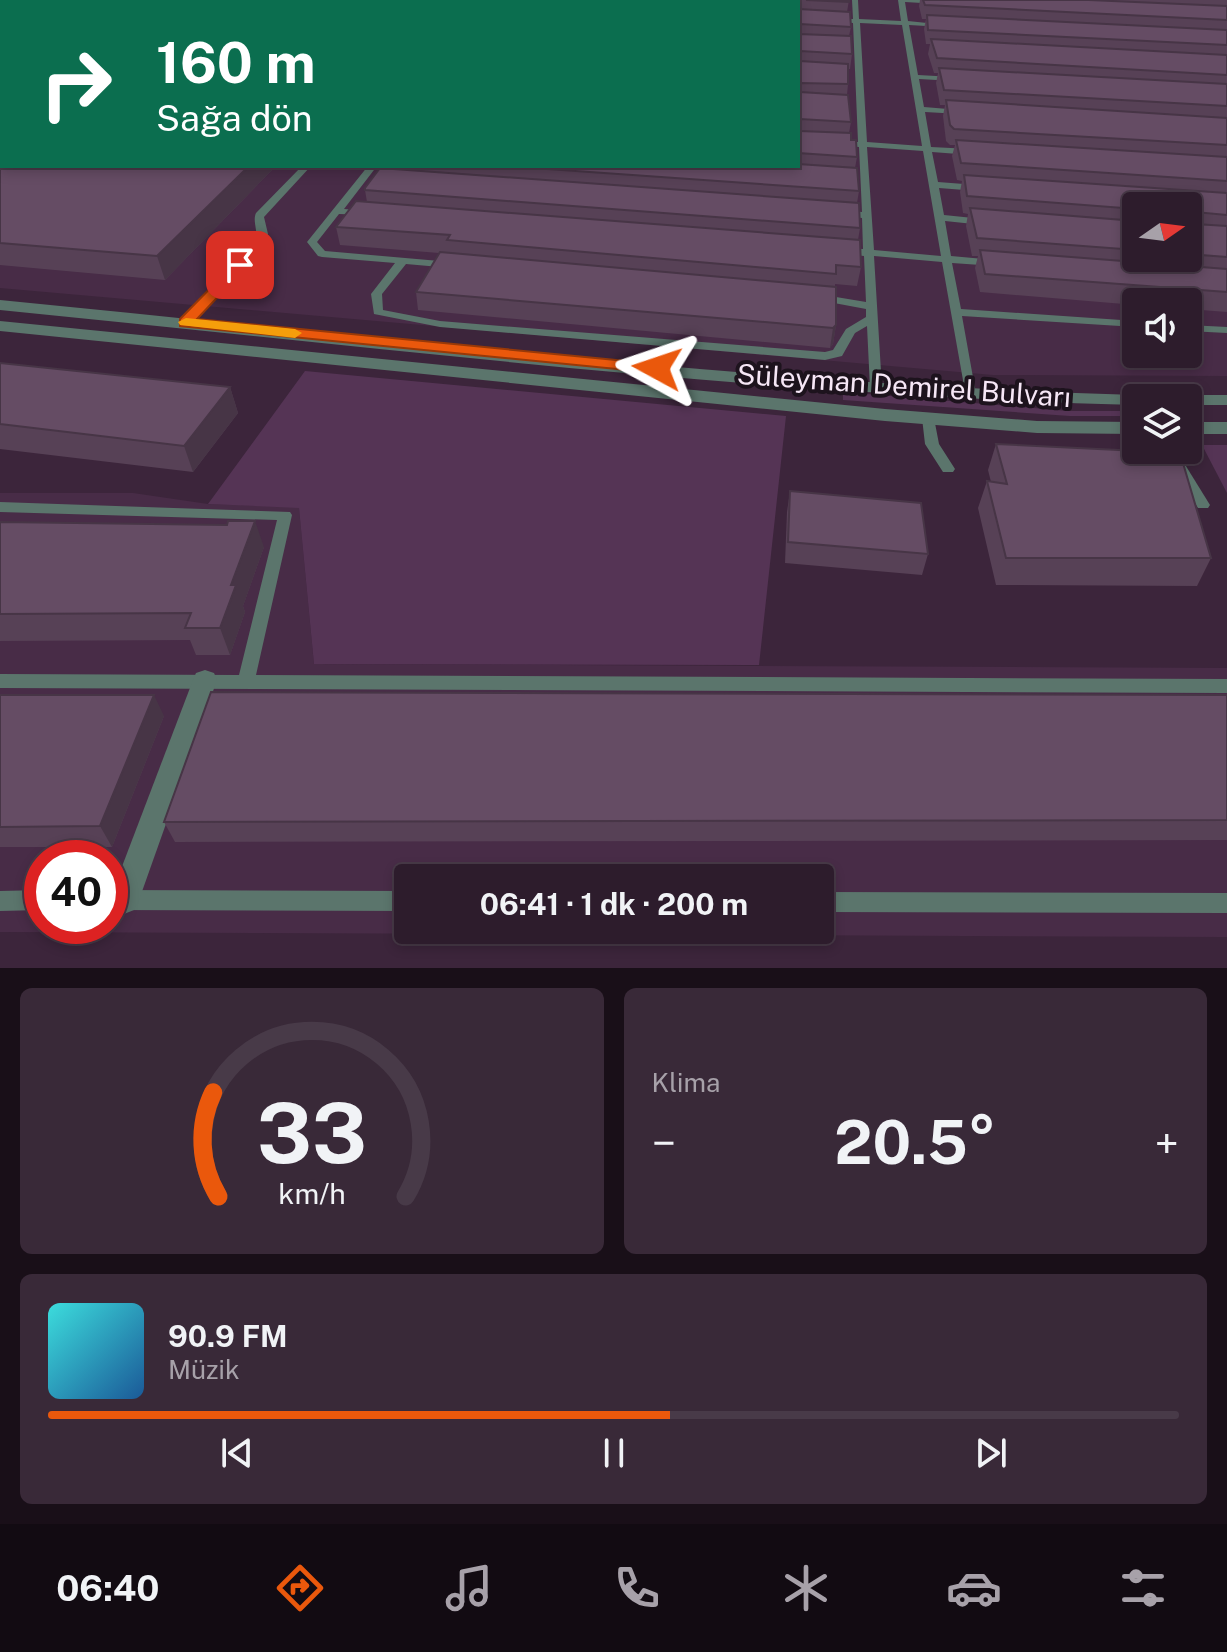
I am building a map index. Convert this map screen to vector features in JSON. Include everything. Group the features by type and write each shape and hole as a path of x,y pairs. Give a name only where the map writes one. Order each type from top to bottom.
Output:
{"street":[{"name":"Süleyman Demirel Bulvarı","path":"0,305 876,388 1122,399"},
{"name":"Süleyman Demirel Bulvarı","path":"0,326 928,418 1037,427 1122,428"},
{"path":"1202,400 1227,400"},
{"path":"1202,428 1227,428"},
{"path":"128,872 205,680"}],"lane":[{"path":"855,0 876,388"},
{"path":"948,2 901,0 970,394"},
{"path":"800,18 951,25"},
{"path":"843,45 857,46"},
{"path":"909,48 925,49"},
{"path":"844,74 859,74"},
{"path":"915,77 962,80"},
{"path":"845,105 861,106"},
{"path":"920,109 966,112"},
{"path":"824,142 975,152"},
{"path":"185,323 260,242 263,234 261,213 305,168"},
{"path":"371,168 312,242 322,254 466,266"},
{"path":"363,178 379,179"},
{"path":"849,179 864,180"},
{"path":"934,185 995,189"},
{"path":"336,211 383,215"},
{"path":"835,213 866,215"},
{"path":"940,218 1000,223"},
{"path":"837,251 1009,264"},
{"path":"403,261 376,294 378,312 440,324 825,356 838,353 850,331 873,312"},
{"path":"800,295 873,312"},
{"path":"956,312 1122,323"},
{"path":"1202,329 1227,330"},
{"path":"928,418 932,444 948,469"},
{"path":"1178,464 1203,505"},
{"path":"0,507 285,515 246,680"},
{"path":"0,681 1227,686"},
{"path":"0,901 24,900"},
{"path":"128,900 394,901"},
{"path":"834,902 1227,903"}],"shaded area":[{"path":"800,0 1227,0 1227,376 993,375 0,288 0,168 800,168"},
{"path":"305,371 786,416 759,665 314,664 299,508 208,504"},
{"path":"843,392 1068,411 1122,411 1122,416 1070,416 843,400"},
{"path":"1202,445 1227,445 1227,493"},
{"path":"0,493 133,493 208,504 299,507 314,664 1227,668 1227,937 834,935 834,864 394,864 394,934 128,933 128,840 24,840 24,932 0,932"}],"building":[{"path":"806,0 849,0 849,2"},
{"path":"923,0 1089,0 1227,6 1227,20 925,5"},
{"path":"800,9 850,12 851,27 800,24"},
{"path":"927,15 1227,30 1227,45 928,30"},
{"path":"800,34 851,36 852,54 800,51"},
{"path":"931,39 1227,55 1227,75 937,58"},
{"path":"800,61 848,64 848,84 800,83"},
{"path":"939,68 1227,84 1227,106 944,90"},
{"path":"800,92 848,95 851,122 800,119"},
{"path":"946,100 1227,118 1227,145 954,129 950,125"},
{"path":"800,131 851,133 851,140 856,140 857,157 800,153"},
{"path":"956,140 1227,157 1227,181 961,163"},
{"path":"800,164 857,168 859,191 533,168 800,168"},
{"path":"0,168 247,168 157,256 0,243"},
{"path":"380,168 859,203 860,228 365,190"},
{"path":"964,175 1227,193 1227,215 1202,213 1202,192 1122,192 1122,208 967,196"},
{"path":"356,201 860,240 861,267 836,265 836,274 447,240 450,235 336,227"},
{"path":"970,208 1122,220 1122,249 977,238"},
{"path":"1202,224 1227,226 1227,257 1202,255"},
{"path":"980,250 1122,261 1122,272 1202,272 1202,267 1227,269 1227,292 1202,288 985,274"},
{"path":"440,252 836,287 836,325 833,328 416,292"},
{"path":"0,363 230,387 184,446 0,424"},
{"path":"996,444 1122,450 1122,464 1183,464 1211,558 1006,558 987,481 1007,484"},
{"path":"790,491 921,503 928,554 788,542"},
{"path":"228,521 255,521 231,585 236,585 220,628 185,628 191,613 0,614 0,522 227,525"},
{"path":"211,692 1227,695 1227,820 164,822"},
{"path":"0,695 154,695 100,826 0,827"}],"slow traffic":[{"path":"186,322 295,333"}],"route":[{"path":"240,265 185,323 657,368"}]}
